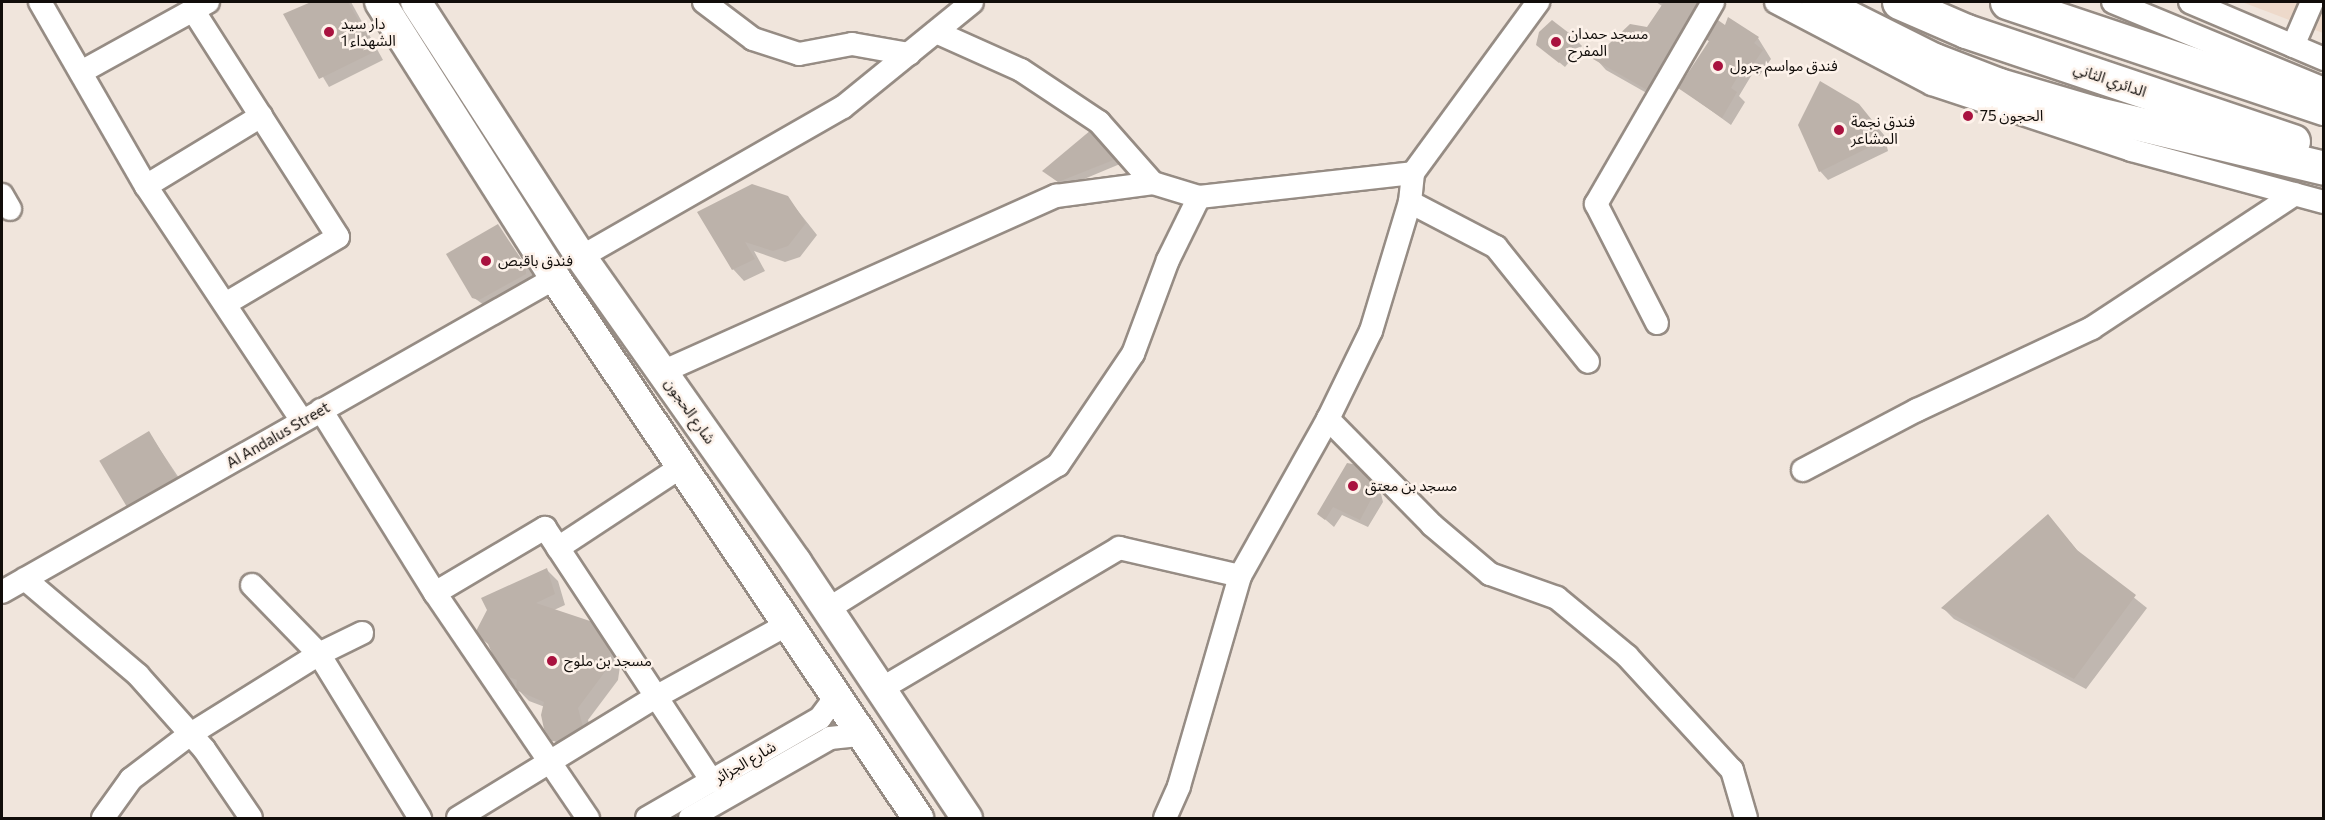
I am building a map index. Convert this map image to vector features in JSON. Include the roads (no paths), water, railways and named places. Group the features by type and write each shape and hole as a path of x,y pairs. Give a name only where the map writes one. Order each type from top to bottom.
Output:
{"highway":[{"path":"1818,2 1924,56 1999,84 2094,113 2324,168"},
{"name":"الدائري الثاني","path":"1899,2 1966,31 2324,151"},
{"path":"2007,2 2324,108"}],"main road":[{"path":"380,2 555,278 684,465 918,819"},
{"name":"شارع الحجون","path":"416,2 581,256 828,609 967,819"}],"street":[{"path":"40,2 146,186 225,304 312,416 551,760 588,819"},
{"path":"704,2 753,39 800,54 852,44 909,54"},
{"path":"581,256 843,107 972,2"},
{"path":"1165,819 1179,786 1240,576 1328,419 1371,331 1410,202 1413,173 1538,2"},
{"path":"1657,323 1596,204 1713,2"},
{"path":"1776,2 1793,14 1932,84 2131,150 2324,202"},
{"path":"2113,2 2324,89"},
{"path":"2190,2 2237,10 2292,46 2324,59"},
{"path":"2292,46 2312,2"},
{"path":"81,72 201,6 261,116 338,237 225,304"},
{"path":"936,32 1021,70 1099,122 1153,183"},
{"path":"146,186 261,116"},
{"path":"662,372 1056,196 1153,183 1199,198 1413,173"},
{"path":"1803,470 1917,410 2092,328 2295,194"},
{"path":"828,609 1058,465 1133,354 1168,260 1199,198"},
{"path":"1410,202 1496,247 1588,362"},
{"name":"Al Andalus Street","path":"2,592 555,278"},
{"path":"1328,419 1432,525 1490,574 1557,598 1627,656 1732,770 1746,819"},
{"path":"558,548 684,465"},
{"path":"435,593 545,528 654,698 712,781"},
{"path":"881,689 1119,548 1240,576"},
{"path":"25,579 138,675 189,735 204,749 251,819"},
{"path":"252,585 319,654 420,819"},
{"path":"458,819 654,698 790,623"},
{"path":"103,819 131,779 189,735 319,654 362,633"},
{"name":"شارع الجزائر","path":"647,819 820,718 836,697"},
{"name":"شارع الجزائر","path":"690,819 830,738 861,735"}],"place":[{"name":"دار سيد الشهداء 1","path":"329,32"},
{"name":"مسجد حمدان المفرح","path":"1556,42"},
{"name":"فندق مواسم جرول","path":"1718,66"},
{"name":"الحجون 75","path":"1968,116"},
{"name":"فندق نجمة المشاعر","path":"1839,130"},
{"name":"فندق باقبص","path":"486,261"},
{"name":"مسجد بن معتق","path":"1353,486"},
{"name":"مسجد بن ملوح","path":"552,661"}]}
